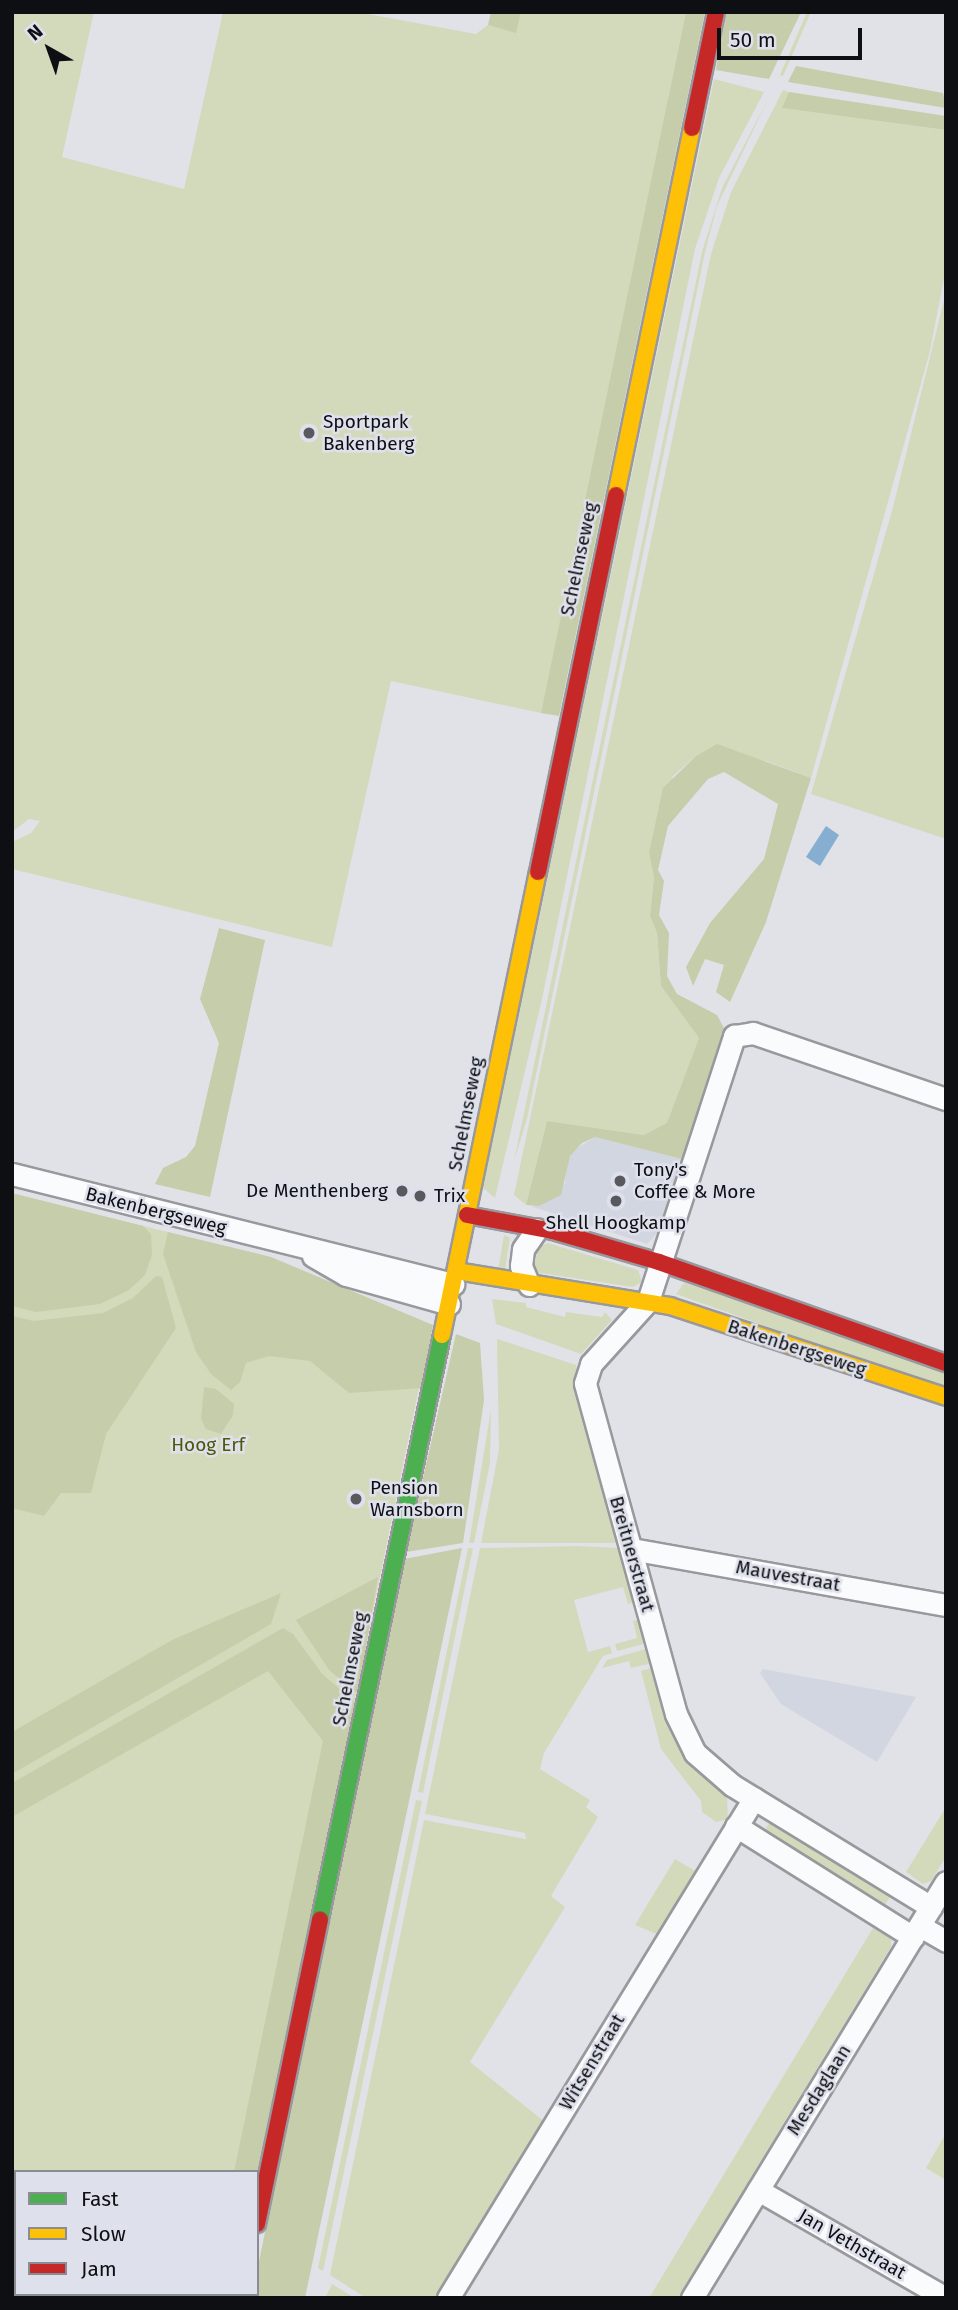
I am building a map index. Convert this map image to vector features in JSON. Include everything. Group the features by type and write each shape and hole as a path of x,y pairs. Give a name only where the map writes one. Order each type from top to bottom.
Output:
{"main road":[{"name":"Schelmseweg","path":"259,2214 716,12"},
{"name":"Bakenbergseweg","path":"467,1215 537,1229 659,1262 946,1363"},
{"name":"Bakenbergseweg","path":"452,1286 529,1285 648,1301 946,1397"}],"street":[{"path":"648,1301 734,1036 753,1033 946,1099"},
{"name":"Bakenbergseweg","path":"12,1174 299,1248 346,1275 452,1286"},
{"path":"529,1285 521,1266 523,1249 528,1235 537,1229"},
{"name":"Breitnerstraat","path":"648,1301 591,1364 585,1376 631,1549 687,1740 713,1771 931,1906"},
{"name":"Mauvestraat","path":"631,1549 946,1605"},
{"path":"754,1798 736,1826 916,1932 946,1941"},
{"name":"Witsenstraat","path":"448,2298 736,1826"},
{"name":"Mesdaglaan","path":"692,2298 946,1882"},
{"name":"Jan Vethstraat","path":"758,2190 946,2298"}],"shaded area":[{"path":"595,1137 682,1159 658,1232 647,1244 530,1206 539,1206 565,1183 566,1164 574,1150"},
{"path":"763,1669 916,1697 877,1762 781,1704 760,1673"}],"green space":[{"name":"Sportpark Bakenberg","path":"12,12 94,12 62,157 184,189 223,12 357,12 476,34 488,25 515,32 521,12 686,12 668,99 676,102 541,713 391,681 332,947 12,869 12,842 31,833 40,821 29,819 12,832"},
{"path":"491,12 521,12 516,33 488,25"},
{"path":"686,12 705,12 559,716 541,713"},
{"path":"725,12 801,12 769,79 716,70"},
{"path":"807,12 811,12 783,76 780,75"},
{"path":"796,66 943,93 946,108 788,82"},
{"path":"714,79 764,92 719,178 695,249 542,999 495,1198 483,1188"},
{"path":"783,90 789,92 783,108 946,130 946,268 930,351 811,778 766,761 696,756 673,776 649,853 654,876 650,916 657,933 661,986 699,1038 667,1124 644,1135 547,1121 526,1205 514,1195 711,254 731,192"},
{"path":"789,92 946,116 946,130 782,108"},
{"path":"769,97 717,206 705,252 527,1119 514,1161 702,252 722,188"},
{"path":"946,292 946,839 811,794 893,507"},
{"path":"717,744 811,778 766,922 730,1002 716,992 724,965 705,959 693,986 686,967 710,923 764,859 778,804 724,772 708,779 668,826 658,870 664,881 659,915 669,933 667,976 677,994 717,1015 724,1028 682,1159 595,1137 582,1143 570,1156 561,1195 539,1206 526,1205 547,1121 644,1135 667,1123 699,1038 661,986 657,933 650,916 654,877 649,853 663,788 696,756"},
{"path":"219,928 265,940 210,1197 155,1184 163,1168 186,1157 195,1146 219,1043 200,999"},
{"path":"12,1193 143,1226 151,1234 152,1255 145,1275 129,1290 100,1304 36,1312 12,1306"},
{"name":"Hoog Erf","path":"12,1194 168,1232 432,1325 257,2170 14,2170 14,2296 233,2298 12,2298"},
{"path":"168,1232 271,1257 433,1325 422,1388 349,1393 310,1361 269,1356 246,1363 240,1382 231,1390 211,1374 196,1352 163,1254"},
{"path":"504,1235 510,1238 505,1269 498,1271"},
{"path":"548,1243 638,1270 642,1282 633,1287 533,1272 538,1247"},
{"path":"156,1276 162,1277 176,1328 106,1434 91,1493 61,1493 44,1516 12,1508 12,1316 34,1321 103,1313 133,1298"},
{"path":"684,1283 946,1366 946,1391 676,1294"},
{"path":"492,1299 526,1303 526,1307 565,1317 566,1312 602,1317 605,1312 612,1320 581,1354 496,1324"},
{"path":"456,1334 480,1343 484,1400 463,1543 406,1552"},
{"path":"497,1339 576,1365 619,1543 481,1543 499,1449"},
{"path":"204,1387 216,1389 234,1404 233,1415 221,1434 206,1429 201,1419"},
{"path":"491,1410 490,1463 474,1543 469,1543"},
{"path":"462,1548 305,2298 252,2298 259,2296 259,2261 404,1559"},
{"path":"468,1548 473,1548 423,1793 418,1792"},
{"path":"480,1548 620,1548 636,1601 628,1604 623,1587 574,1600 588,1652 610,1646 612,1653 603,1656 544,1753 540,1769 590,1800 586,1807 598,1817 551,1896 565,1907 470,2062 545,2122 438,2298 366,2298 330,2275 424,1820 526,1839 525,1833 425,1814"},
{"path":"378,1577 358,1694 329,1670 296,1620"},
{"path":"281,1593 271,1624 12,1774 12,1732 172,1640"},
{"path":"641,1619 647,1643 617,1651 615,1644 637,1638 633,1621"},
{"path":"283,1628 293,1634 323,1675 357,1703 257,2170 234,2170 323,1741 268,1671 12,1817 12,1783"},
{"path":"649,1648 653,1663 631,1668 629,1661 602,1668 607,1660"},
{"path":"654,1667 675,1737 696,1768 727,1798 728,1819 716,1822 702,1812 701,1801 661,1749 641,1671"},
{"path":"416,1800 422,1801 323,2271 318,2268"},
{"path":"946,1807 946,1857 931,1881 923,1884 906,1872"},
{"path":"773,1817 893,1892 885,1905 765,1830"},
{"path":"675,1859 697,1872 659,1935 635,1925"},
{"path":"873,1928 891,1939 891,1947 678,2298 649,2298"},
{"path":"946,2133 946,2180 926,2168"},
{"path":"332,2284 355,2298 325,2298"}],"water":[{"path":"826,826 839,835 820,866 806,857"}],"traffic: fast":[{"path":"320,1919 442,1335"}],"traffic: slow":[{"path":"616,495 692,128"},
{"path":"442,1335 538,872"},
{"path":"456,1271 670,1306 946,1397"}],"traffic: jam":[{"path":"692,128 716,12"},
{"path":"538,872 616,495"},
{"path":"467,1215 553,1231 659,1262 946,1363"},
{"path":"259,2214 320,1919"}],"place":[{"name":"Sportpark Bakenberg","path":"309,433"},
{"name":"Tony's Coffee & More","path":"620,1181"},
{"name":"De Menthenberg","path":"402,1191"},
{"name":"Trix","path":"420,1196"},
{"name":"Shell Hoogkamp","path":"616,1201"},
{"name":"Pension Warnsborn","path":"356,1499"}]}
